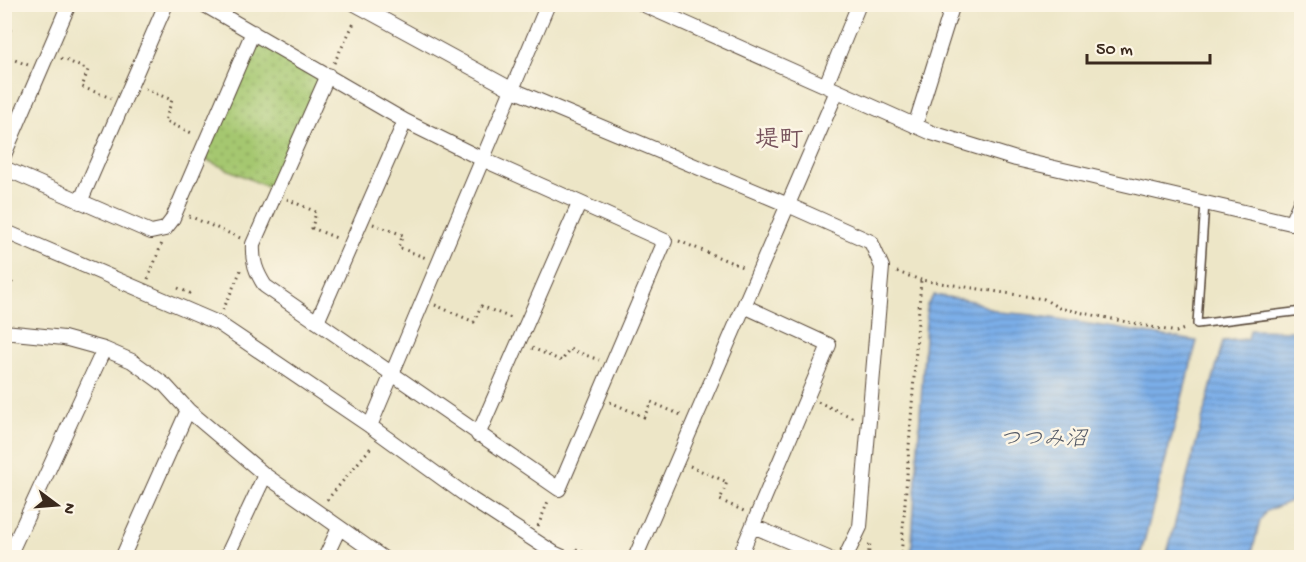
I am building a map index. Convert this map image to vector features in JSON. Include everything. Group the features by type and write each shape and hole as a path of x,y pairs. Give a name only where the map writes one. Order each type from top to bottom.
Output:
{"street":[{"path":"4,155 69,4"},
{"path":"80,202 166,4"},
{"path":"203,4 328,75 405,121 579,204 664,241 559,489 265,286 255,271 252,256 253,244 328,75"},
{"path":"370,426 548,4"},
{"path":"642,4 915,126 1016,159 1296,224 1302,198"},
{"path":"635,558 788,205 832,88 859,4"},
{"path":"915,126 953,4"},
{"path":"358,6 513,90 871,242 882,267 869,425 860,527 844,558"},
{"path":"4,168 151,232 165,229 174,215 253,32"},
{"path":"317,322 405,121"},
{"path":"478,435 579,204"},
{"path":"4,231 218,323 370,426 471,499 565,558"},
{"path":"739,558 829,345 744,306"},
{"path":"4,332 64,338 104,349 132,361 165,385 188,410 265,475 383,558"},
{"path":"8,558 104,349"},
{"path":"122,558 188,410"},
{"path":"226,558 265,475"},
{"path":"755,521 828,558"},
{"path":"325,558 339,528"}],"lane":[{"path":"1205,202 1197,324 1302,311"}],"path":[{"path":"328,75 358,6"},
{"path":"4,27 10,30 4,43"},
{"path":"48,52 88,70 82,87 123,103"},
{"path":"4,56 40,71"},
{"path":"132,84 172,100 165,121 207,139"},
{"path":"275,194 316,212 312,228 351,244"},
{"path":"142,291 174,215 253,244 218,323"},
{"path":"362,220 403,235 398,247 439,263"},
{"path":"660,239 676,239 758,273"},
{"path":"882,267 921,280 1044,299 1059,308 1176,332 1197,324"},
{"path":"4,275 13,280 4,299"},
{"path":"901,558 921,280"},
{"path":"424,300 474,322 481,306 526,324"},
{"path":"518,343 562,361 569,349 611,365"},
{"path":"598,397 644,417 651,402 694,420"},
{"path":"806,397 869,425"},
{"path":"317,512 382,435"},
{"path":"677,460 727,482 720,500 755,521"},
{"path":"536,530 555,486"}],"green space":[{"path":"265,44 316,73 318,84 272,189 202,158 251,48"}],"water":[{"name":"つつみ沼","path":"934,295 973,301 998,312 1033,315 1197,341 1140,557 911,557 927,305"},
{"path":"1250,330 1301,333 1301,497 1266,511 1260,521 1251,557 1166,557 1223,341 1248,339"}],"district":[{"name":"堤町","path":"779,138"}]}
